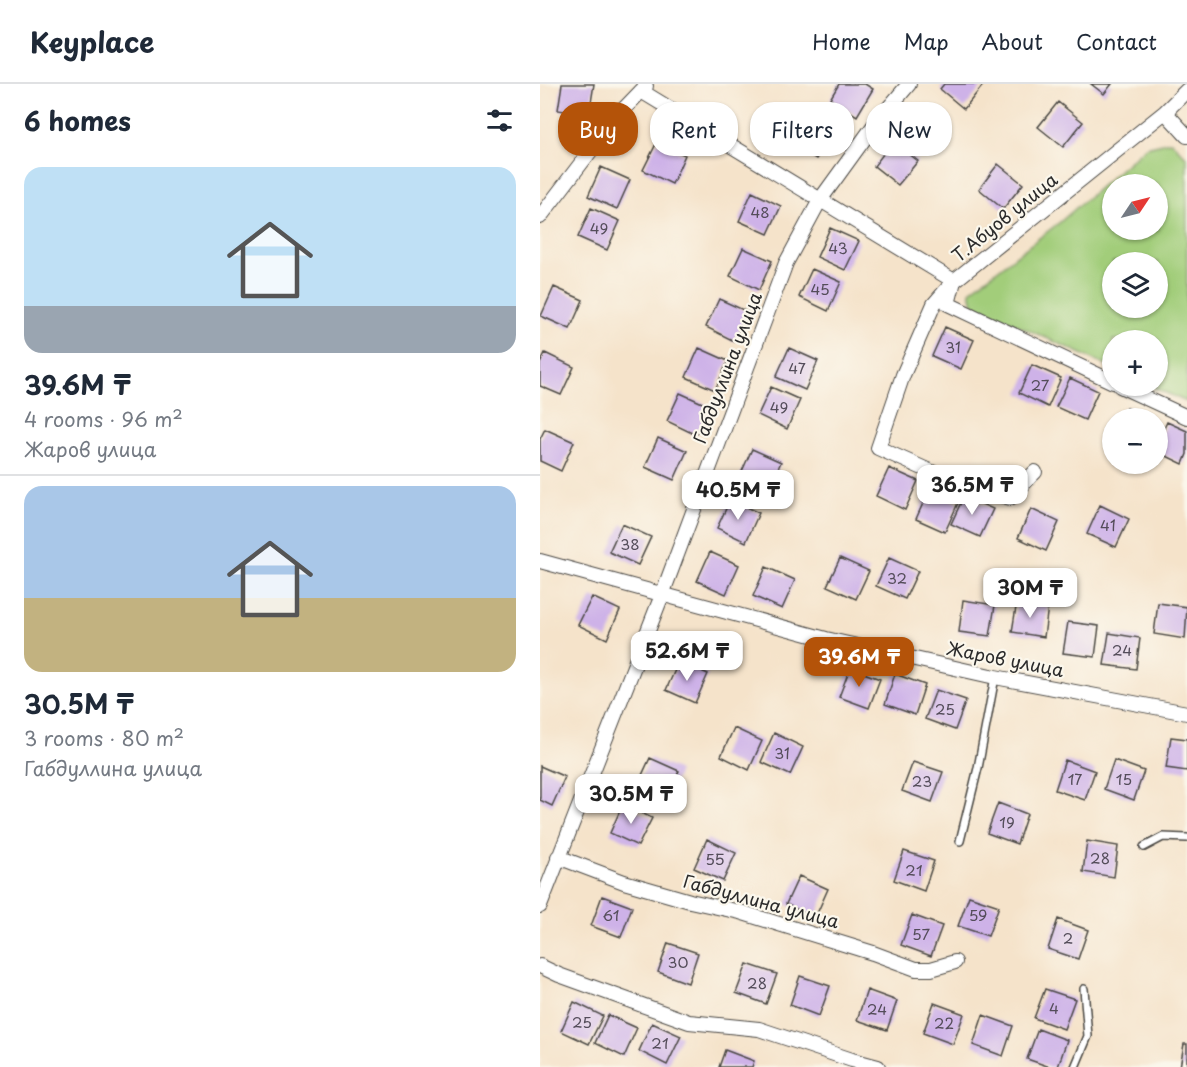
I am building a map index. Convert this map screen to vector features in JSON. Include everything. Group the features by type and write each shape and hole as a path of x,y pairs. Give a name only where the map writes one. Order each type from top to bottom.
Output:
{"street":[{"name":"Габдуллина улица","path":"540,906 662,595 786,263 820,200 875,124 909,84"},
{"path":"540,217 618,115 644,88 820,200 954,281 948,304 1102,377"},
{"name":"Т.Абуов улица","path":"1035,472 1010,498 934,473 878,448 903,375 933,304 954,281 1165,112 1187,90"},
{"path":"1165,112 1187,136"},
{"path":"1142,396 1187,417"},
{"name":"Жаров улица","path":"540,561 826,639 995,677 1187,713"},
{"name":"Габдуллина улица","path":"558,857 624,882 690,902 740,912 873,953 916,969 931,969 955,962"},
{"path":"540,966 689,1022 759,1029 878,1067"}],"lane":[{"path":"960,841 978,768 995,677"},
{"path":"1144,847 1163,837 1187,838"},
{"path":"1075,1067 1088,1036 1084,989"}],"green space":[{"path":"1171,141 1187,158 1187,402 1168,394 1168,330 1102,330 1102,363 973,305 970,291 1060,222 1102,185 1102,240 1168,240 1168,174 1115,174 1146,147"}],"building":[{"path":"562,84 594,84 591,102 559,102"},
{"path":"839,84 865,84 873,89 857,116 854,114 854,102 835,102 830,99"},
{"path":"944,84 984,84 964,109 940,89"},
{"path":"1091,84 1112,84 1104,94"},
{"path":"1058,102 1083,122 1063,147 1038,127"},
{"path":"650,156 685,156 672,184 643,170"},
{"path":"882,156 912,156 918,161 898,185 874,166"},
{"path":"998,164 1023,184 1003,209 979,189"},
{"path":"601,167 630,180 617,209 588,196"},
{"path":"752,192 781,206 768,234 739,221"},
{"path":"591,208 620,221 607,250 578,237"},
{"path":"830,228 859,241 845,270 817,257"},
{"path":"743,248 772,261 759,290 730,276"},
{"path":"812,269 841,282 828,311 799,297"},
{"path":"554,287 583,300 570,329 541,316"},
{"path":"719,299 748,312 734,341 706,327"},
{"path":"945,327 974,340 961,369 932,356"},
{"path":"699,348 728,361 715,390 686,377"},
{"path":"789,348 818,361 805,390 776,377"},
{"path":"545,353 574,367 561,395 540,386 540,364"},
{"path":"1032,365 1061,378 1048,407 1019,393"},
{"path":"1070,378 1098,391 1085,420 1056,407"},
{"path":"771,387 800,400 787,429 758,415"},
{"path":"680,393 709,406 696,435 667,421"},
{"path":"1168,422 1187,431 1187,454 1183,464 1168,457"},
{"path":"545,429 574,442 561,471 540,461 540,439"},
{"path":"658,438 687,451 674,480 645,467"},
{"path":"752,449 781,462 768,491 739,478"},
{"path":"889,468 918,481 905,510 876,496"},
{"path":"929,490 958,503 945,532 916,519"},
{"path":"964,496 993,509 980,537 951,524"},
{"path":"730,500 759,513 746,542 717,528"},
{"path":"1100,505 1129,519 1116,547 1087,534"},
{"path":"1031,509 1059,522 1046,551 1018,538"},
{"path":"622,524 651,537 638,565 609,552"},
{"path":"710,552 739,565 726,594 697,581"},
{"path":"840,558 869,571 856,599 827,586"},
{"path":"889,558 918,571 905,599 876,586"},
{"path":"766,567 795,580 782,609 753,596"},
{"path":"592,597 620,610 607,639 578,625"},
{"path":"963,600 995,605 990,636 959,632"},
{"path":"1017,601 1048,606 1044,637 1012,632"},
{"path":"1158,603 1187,607 1185,639 1154,634"},
{"path":"1068,622 1099,626 1095,657 1063,653"},
{"path":"1109,633 1140,638 1136,669 1104,665"},
{"path":"679,661 708,674 695,703 666,690"},
{"path":"850,668 880,679 869,708 839,697"},
{"path":"895,674 925,685 915,715 885,704"},
{"path":"936,690 966,700 955,730 925,719"},
{"path":"734,728 762,741 749,770 721,756"},
{"path":"774,733 803,747 790,775 761,762"},
{"path":"1171,737 1187,739 1187,771 1166,768"},
{"path":"650,758 679,771 666,800 637,786"},
{"path":"1065,760 1095,771 1085,800 1055,790"},
{"path":"1114,760 1144,771 1134,800 1104,789"},
{"path":"913,762 943,772 932,802 902,791"},
{"path":"540,766 565,777 552,806 540,800"},
{"path":"998,803 1027,814 1017,844 987,833"},
{"path":"623,804 652,818 638,846 610,833"},
{"path":"707,839 736,853 723,881 694,868"},
{"path":"1087,841 1118,846 1114,877 1083,872"},
{"path":"904,851 934,861 924,891 894,880"},
{"path":"799,876 828,889 815,918 786,904"},
{"path":"602,896 632,907 621,937 591,926"},
{"path":"969,896 999,906 988,936 958,926"},
{"path":"912,915 942,926 931,956 901,945"},
{"path":"1058,919 1088,930 1078,959 1048,949"},
{"path":"668,943 698,953 688,983 658,972"},
{"path":"747,964 777,974 766,1004 736,993"},
{"path":"800,976 830,986 819,1016 790,1005"},
{"path":"1045,989 1075,999 1064,1029 1034,1018"},
{"path":"867,990 897,1001 887,1030 857,1020"},
{"path":"574,1002 603,1016 589,1044 561,1031"},
{"path":"934,1003 964,1014 953,1044 923,1033"},
{"path":"608,1015 637,1028 624,1057 595,1043"},
{"path":"983,1015 1013,1026 1003,1056 973,1045"},
{"path":"652,1023 681,1036 667,1065 639,1051"},
{"path":"1038,1029 1067,1040 1058,1067 1050,1067 1027,1059"},
{"path":"1184,1044 1187,1044 1187,1067 1180,1067"},
{"path":"725,1050 754,1061 752,1067 719,1067"}]}
